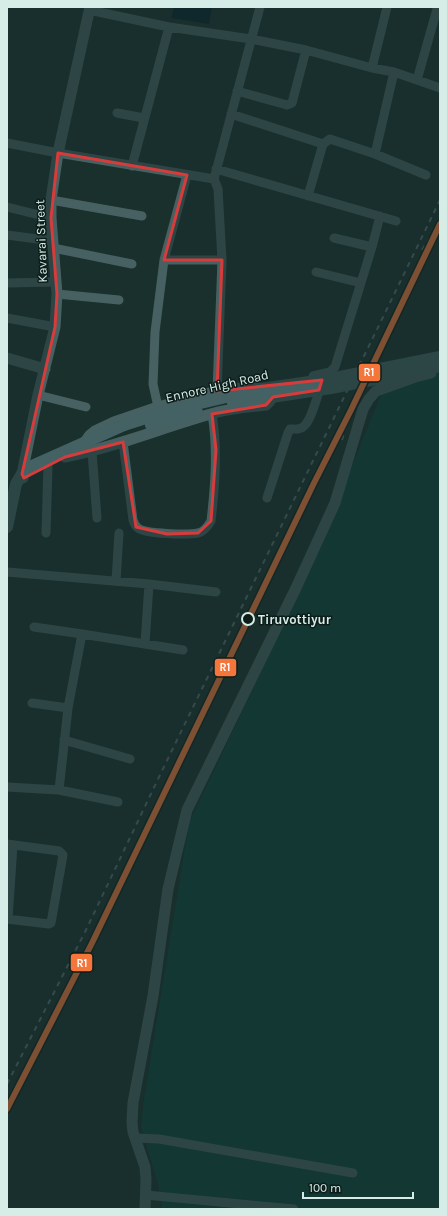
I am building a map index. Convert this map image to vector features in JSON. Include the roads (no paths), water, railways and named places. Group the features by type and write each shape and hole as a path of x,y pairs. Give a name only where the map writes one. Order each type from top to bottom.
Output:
{"main road":[{"name":"Ennore High Road","path":"21,479 32,466 89,447 124,433 171,410 261,389 330,379 440,357"},
{"name":"Ennore High Road","path":"21,479 92,444 124,433 222,405 331,388 440,366"},
{"path":"7,527 21,479"}],"street":[{"path":"217,391 222,260 218,189 214,179 260,7"},
{"path":"372,68 387,7"},
{"path":"90,9 169,27 251,39 306,50 372,68 394,72 440,88"},
{"name":"Kavarai Street","path":"21,479 38,395 55,327 57,294 51,200 58,153 90,9"},
{"path":"418,80 437,9"},
{"path":"132,166 169,27"},
{"path":"237,91 287,105 292,103 306,50"},
{"path":"375,154 394,72"},
{"path":"117,113 144,118"},
{"path":"231,114 323,144"},
{"path":"308,196 323,144 330,139 375,154 426,175"},
{"path":"7,143 132,166 214,179"},
{"path":"216,169 396,221"},
{"path":"158,407 153,384 155,332 164,260 187,175"},
{"path":"51,200 142,216"},
{"path":"7,207 51,218"},
{"path":"97,518 89,447 90,435 95,431 114,422 158,407 217,391 269,384 324,374 330,372 335,367 380,216"},
{"path":"7,235 53,244 132,264"},
{"path":"334,238 372,247"},
{"path":"164,260 222,260"},
{"path":"316,272 361,283"},
{"path":"7,283 56,282"},
{"path":"57,294 119,300"},
{"path":"7,318 55,327"},
{"path":"7,358 45,369"},
{"path":"145,1209 145,1167 133,1132 133,1103 153,996 168,888 187,810 296,588 335,503 359,420 369,399 376,391 415,377 440,371"},
{"path":"267,498 288,433 290,429 303,428 308,422 324,374"},
{"path":"65,457 124,433 240,408 266,405 270,401 269,384"},
{"path":"38,395 86,407"},
{"path":"124,433 133,520 136,527 143,531 167,534 198,533 206,529 212,520 216,450 215,428 212,414"},
{"path":"46,533 48,465"},
{"path":"116,581 119,533"},
{"path":"7,572 149,584 216,592"},
{"path":"145,644 149,584"},
{"path":"34,628 182,650"},
{"path":"59,790 68,708 82,634"},
{"path":"32,703 68,708"},
{"path":"64,740 130,760"},
{"path":"7,787 59,790 118,802"},
{"path":"10,845 59,851 63,855 51,923 7,919 10,845"},
{"path":"136,1138 159,1139 353,1172"},
{"path":"146,1195 294,1209"}],"water":[{"path":"174,7 212,7 209,24 171,18"}],"railway":[{"path":"7,1084 85,932 440,200"},
{"path":"422,250 440,222"},
{"path":"342,440 351,410"}],"place":[{"name":"Tiruvottiyur","path":"248,619"}]}
